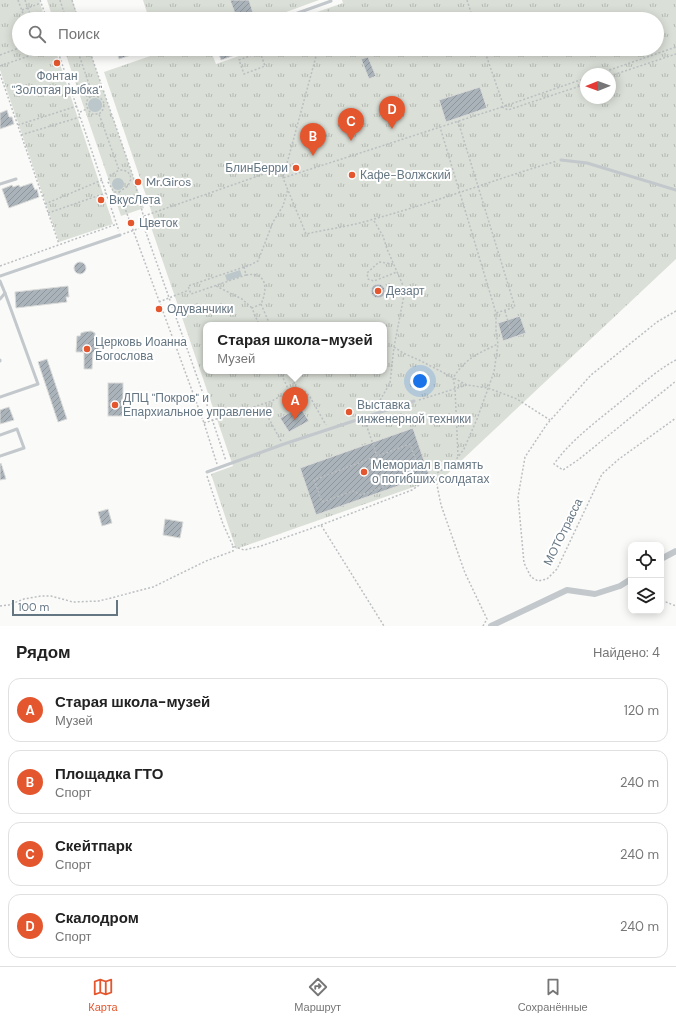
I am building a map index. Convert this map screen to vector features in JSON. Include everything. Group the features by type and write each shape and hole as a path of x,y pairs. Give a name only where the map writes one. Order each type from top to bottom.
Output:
{"street":[{"path":"664,558 676,551"},
{"path":"491,626 567,590 595,594 620,586 628,581"}],"lane":[{"path":"300,12 331,1"},
{"path":"561,160 587,163 676,190"},
{"path":"0,184 16,179"},
{"path":"0,276 120,235"},
{"path":"0,281 38,384 0,397"},
{"path":"0,299 4,293"},
{"path":"207,472 284,444 414,401"},
{"path":"0,435 17,429 24,448 0,456"}],"path":[{"path":"18,0 22,10 41,3"},
{"path":"25,0 29,12"},
{"path":"40,0 44,12"},
{"path":"60,0 64,12"},
{"path":"72,0 76,12"},
{"path":"467,0 471,12"},
{"path":"328,12 331,1"},
{"path":"664,51 676,47"},
{"path":"0,55 12,51"},
{"path":"616,74 676,54"},
{"path":"0,66 29,56"},
{"path":"59,56 120,235 146,226 132,176 91,56"},
{"path":"79,56 93,96"},
{"path":"248,56 238,60 244,74 265,66 261,56"},
{"path":"283,178 316,56"},
{"path":"486,56 503,104 502,107"},
{"path":"615,68 650,56"},
{"path":"0,74 59,244"},
{"path":"283,178 580,80"},
{"path":"502,107 508,110 580,86"},
{"path":"93,96 102,98 104,103 104,107 99,114 92,114 87,109 87,100 93,96"},
{"path":"18,125 77,106"},
{"path":"79,112 87,109"},
{"path":"99,114 119,170"},
{"path":"21,135 80,117"},
{"path":"458,121 515,307 496,313"},
{"path":"233,546 244,550 261,546 412,490 455,461 464,449 494,372 498,344 496,332 496,313 440,127"},
{"path":"144,216 281,168 283,178 306,234 373,220 561,160"},
{"path":"119,170 126,171 132,176 128,186 119,192 114,192 108,182 110,176 119,170"},
{"path":"45,204 102,180"},
{"path":"104,188 110,186"},
{"path":"269,322 262,304 265,296 265,289 262,278 255,274 246,275 191,294 188,286 258,261 273,222 283,206 288,189"},
{"path":"119,192 204,423 218,468"},
{"path":"48,213 106,193"},
{"path":"372,414 390,383 394,347 405,290 393,264 383,236 373,220"},
{"path":"0,266 117,224"},
{"path":"143,227 227,465"},
{"path":"393,264 379,262 367,273 368,279 374,281 397,272"},
{"path":"244,267 246,275"},
{"path":"215,285 242,299 252,308 259,322"},
{"path":"159,302 190,290"},
{"path":"252,308 262,304"},
{"path":"505,311 511,332"},
{"name":"МОТОтрасса","path":"676,311 657,322 592,374 550,420 525,456 518,497 524,563 531,577 538,581 547,580 557,568 602,474 619,459 676,418"},
{"path":"458,456 455,388 453,378 461,365 477,354 498,344"},
{"path":"394,347 467,385 488,388 517,399 550,420"},
{"path":"676,360 658,370 591,426 563,451 554,464 563,470 578,460 676,381"},
{"path":"281,374 289,391"},
{"path":"290,374 297,389"},
{"path":"414,401 467,385"},
{"path":"204,423 212,419 272,401 294,388 304,390 310,397 328,430"},
{"path":"272,401 269,419 284,444"},
{"path":"364,418 377,456"},
{"path":"410,444 421,473 361,495 352,491 322,502 314,480 377,456 410,444"},
{"path":"0,606 41,596 51,596 73,602 111,598 153,587 206,561 233,551 233,546 223,524 207,472"},
{"path":"435,475 441,505 465,573 487,619 483,626"},
{"path":"321,525 384,626"},
{"path":"664,601 676,606"}],"green space":[{"path":"0,0 39,0 43,12 12,12 12,56 57,56 113,224 59,242 0,70"},
{"path":"47,0 72,0 76,12 51,12"},
{"path":"143,0 319,0 286,12 147,12"},
{"path":"342,0 676,0 676,259 445,476 236,549 211,474 233,466 151,227 156,225 104,72 150,56 213,56 216,64 239,56 664,56 664,12 317,12 343,3"},
{"path":"66,56 91,56 144,208 121,216"}],"shaded area":[{"path":"95,98 100,100 102,105 100,110 95,112 90,110 88,105 90,100"},
{"path":"118,178 122,180 124,184 122,188 118,190 114,188 112,184 114,180"},
{"path":"240,270 242,276 227,281 225,275"}],"building":[{"path":"230,0 249,0 253,12 234,12"},
{"path":"118,56 128,56 119,59"},
{"path":"220,56 232,56 221,60"},
{"path":"368,57 376,76 369,79 361,59"},
{"path":"480,87 487,108 446,122 439,100"},
{"path":"7,110 9,117 12,117 14,124 0,129 0,113"},
{"path":"32,183 35,190 37,189 39,197 9,208 2,189 12,185 13,187 19,185 20,187"},
{"name":"ВкусЛета","path":"102,196 105,201 99,204 96,198"},
{"path":"82,262 85,263 85,273 78,274 75,273 74,266 75,263"},
{"name":"Дезарт","path":"378,284 383,286 385,291 383,296 378,298 373,296 371,291 373,286"},
{"path":"68,286 69,297 66,297 67,302 16,308 15,292"},
{"path":"520,316 526,333 503,341 498,323"},
{"name":"Церковь Иоанна Богослова","path":"91,331 98,336 99,352 93,352 92,369 84,369 84,352 76,352 77,336 80,336 81,333"},
{"path":"47,359 67,419 58,422 38,362"},
{"name":"ДПЦ \"Покров\" и Епархиальное управление","path":"108,383 123,383 123,416 108,416"},
{"path":"9,407 14,420 0,424 0,410"},
{"path":"300,407 309,421 289,432 280,418"},
{"name":"Мемориал в память о погибших солдатах","path":"413,428 429,475 316,515 300,468"},
{"path":"1,463 6,479 0,480 0,464"},
{"path":"108,509 112,523 102,526 98,512"},
{"path":"165,519 183,522 180,538 163,535"}],"place":[{"name":"Фонтан \"Золотая рыбка\"","path":"57,63"},
{"name":"Скалодром","path":"392,129"},
{"name":"Скейтпарк","path":"351,141"},
{"name":"Площадка ГТО","path":"313,156"},
{"name":"БлинБерри","path":"296,168"},
{"name":"Кафе-Волжский","path":"352,175"},
{"name":"Mr.Giros","path":"138,182"},
{"name":"ВкусЛета","path":"101,200"},
{"name":"Цветок","path":"131,223"},
{"name":"Дезарт","path":"378,291"},
{"name":"Одуванчики","path":"159,309"},
{"name":"Церковь Иоанна Богослова","path":"87,349"},
{"name":"ДПЦ \"Покров\" и Епархиальное управление","path":"115,405"},
{"name":"Выставка инженерной техники","path":"349,412"},
{"name":"Старая школа-музей","path":"295,420"},
{"name":"Мемориал в память о погибших солдатах","path":"364,472"}]}
